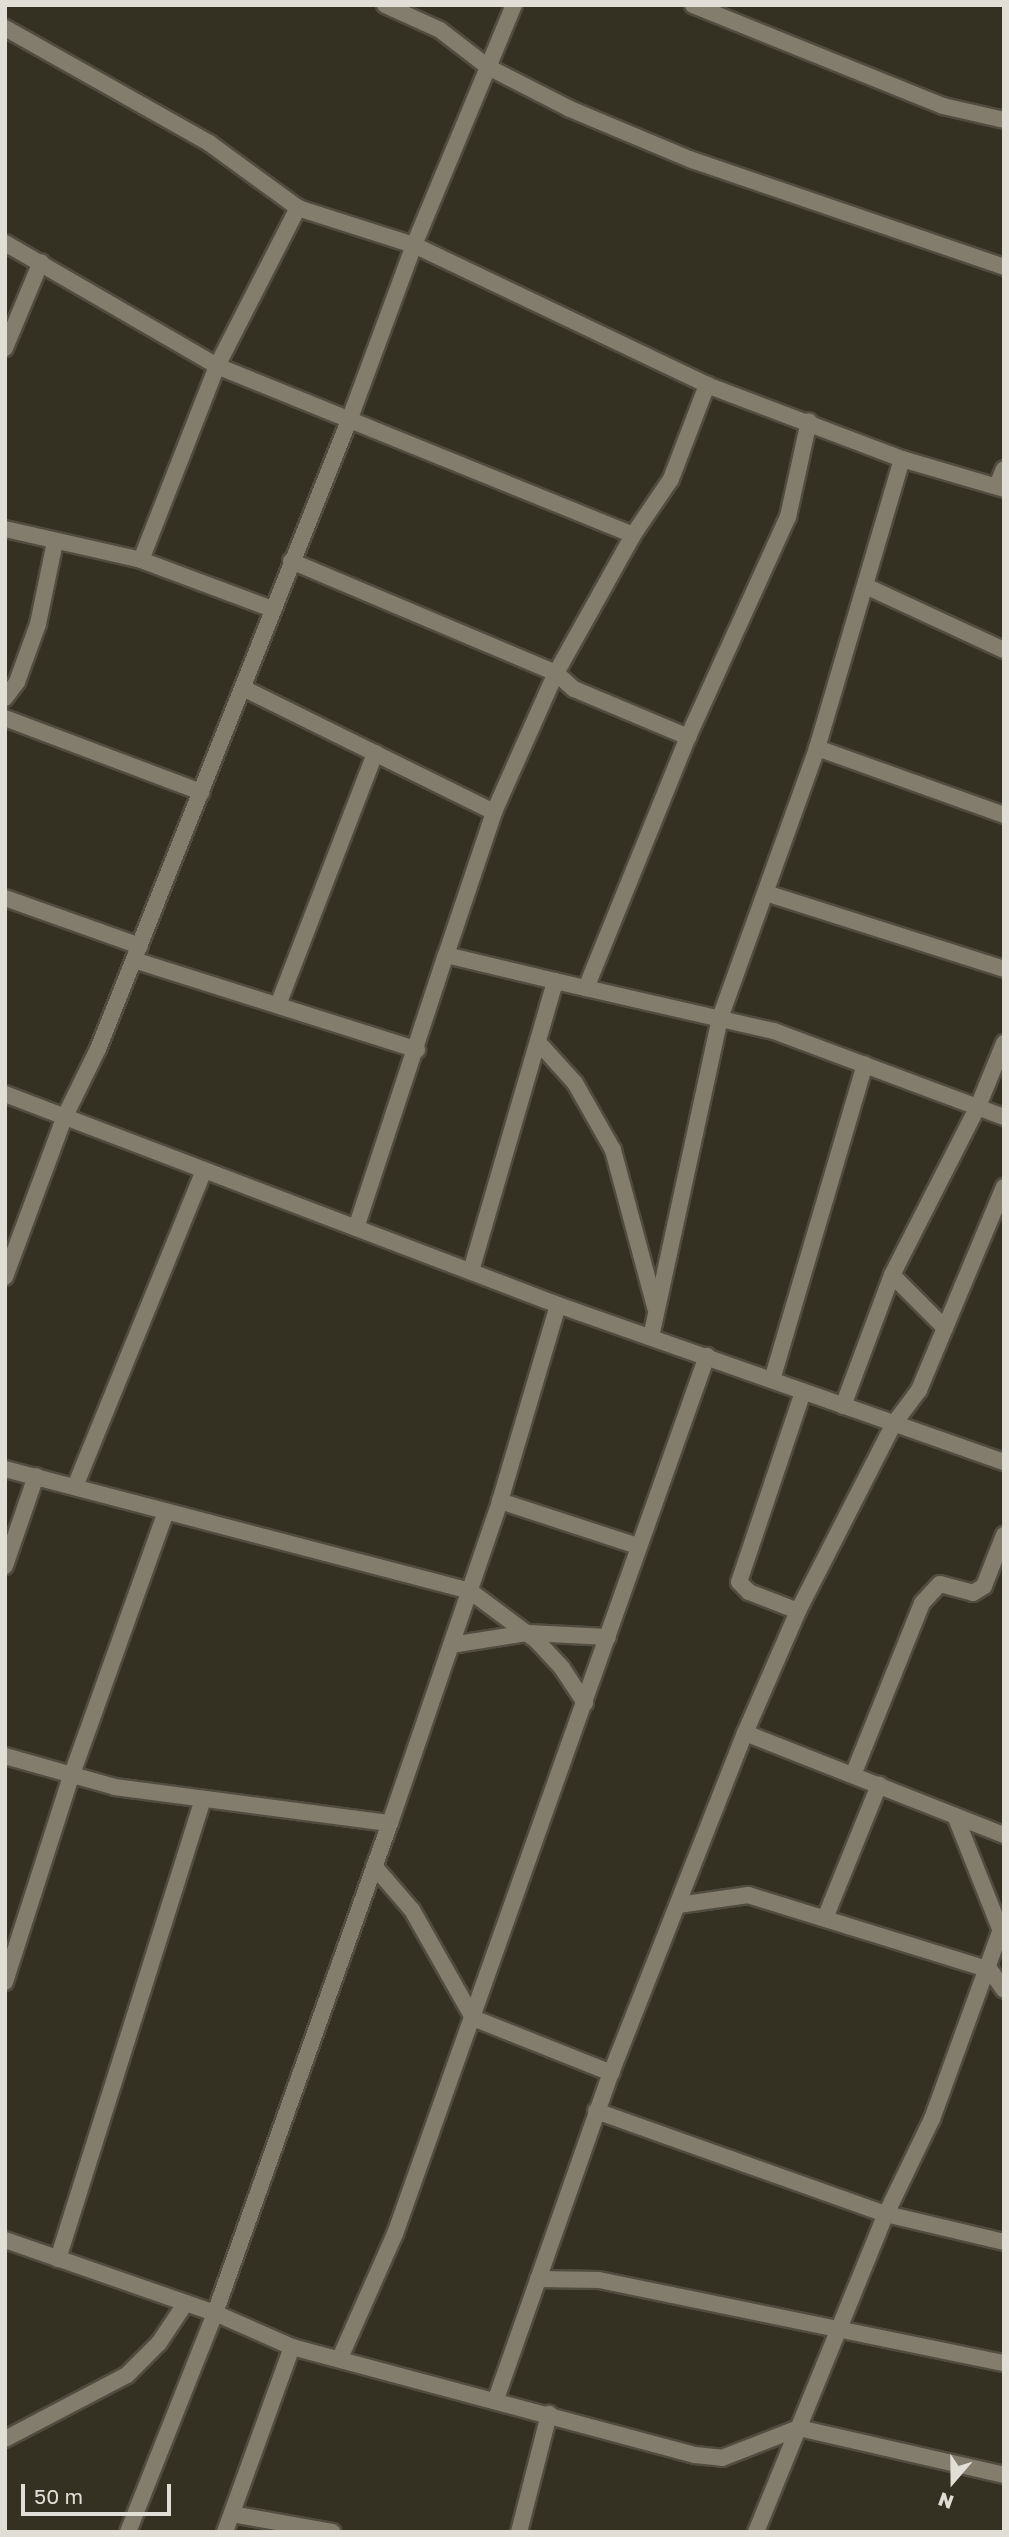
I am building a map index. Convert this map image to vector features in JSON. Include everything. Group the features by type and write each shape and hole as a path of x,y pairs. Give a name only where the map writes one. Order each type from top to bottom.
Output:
{"street":[{"path":"385,5 440,30 488,67 570,109 692,160 1004,267"},
{"path":"5,1278 65,1116 98,1049 137,953 350,418 414,246 513,5"},
{"path":"693,5 943,106 1004,120"},
{"path":"5,28 209,143 298,208 414,246 707,385 809,421 902,459 1001,487 1004,469"},
{"path":"141,560 217,366 298,208"},
{"path":"5,243 217,366 633,535"},
{"path":"5,348 41,262"},
{"path":"356,1228 494,812 556,673 633,535 671,479 707,385"},
{"path":"586,988 688,737 788,517 809,421"},
{"path":"650,1337 720,1018 817,748 868,587 902,459"},
{"path":"5,529 141,560 272,609"},
{"path":"5,698 17,682 38,624 55,542"},
{"path":"291,561 556,673 574,689 688,737"},
{"path":"868,587 1004,650"},
{"path":"243,688 494,812"},
{"path":"5,718 201,792"},
{"path":"817,748 1004,815"},
{"path":"278,1005 375,753"},
{"path":"766,893 1004,969"},
{"path":"5,898 137,953 278,1005 417,1050"},
{"path":"446,955 774,1031 979,1104 1004,1117"},
{"path":"471,1271 555,981"},
{"path":"538,1042 575,1083 613,1150 656,1311"},
{"path":"843,1406 892,1275 979,1104 1004,1043"},
{"path":"772,1380 865,1064"},
{"path":"5,1094 558,1305 1004,1462"},
{"path":"76,1484 204,1170"},
{"path":"496,2399 596,2111 746,1733 798,1611 893,1425 919,1390 1004,1186"},
{"path":"892,1275 945,1328"},
{"path":"128,2532 215,2313 390,1823 471,1591 558,1305"},
{"path":"340,2358 396,2234 707,1356"},
{"path":"798,1611 748,1592 739,1582 803,1392"},
{"path":"5,1469 76,1484 166,1511 471,1591 528,1633 562,1668 585,1703"},
{"path":"5,1566 36,1476"},
{"path":"500,1501 638,1546"},
{"path":"5,1982 71,1777 166,1511"},
{"path":"853,1775 922,1603 940,1584 973,1593 984,1586 1004,1535"},
{"path":"451,1645 528,1633 608,1637"},
{"path":"746,1733 1004,1835"},
{"path":"5,1756 71,1777 203,1799 390,1823"},
{"path":"825,1918 880,1785"},
{"path":"58,2259 203,1799"},
{"path":"756,2532 886,2214 932,2119 990,1970 1002,1926 956,1818"},
{"path":"374,1866 412,1910 473,2018 611,2073"},
{"path":"678,1905 748,1895 990,1970 1004,1990"},
{"path":"596,2111 886,2214 1004,2242"},
{"path":"5,2240 215,2313 292,2347 496,2399 695,2455 722,2458 799,2428 1004,2475"},
{"path":"538,2279 598,2280 840,2326 1004,2363"},
{"path":"5,2439 127,2375 159,2343 185,2304"},
{"path":"225,2532 292,2347"},
{"path":"519,2532 549,2414"},
{"path":"232,2514 332,2532"}]}
